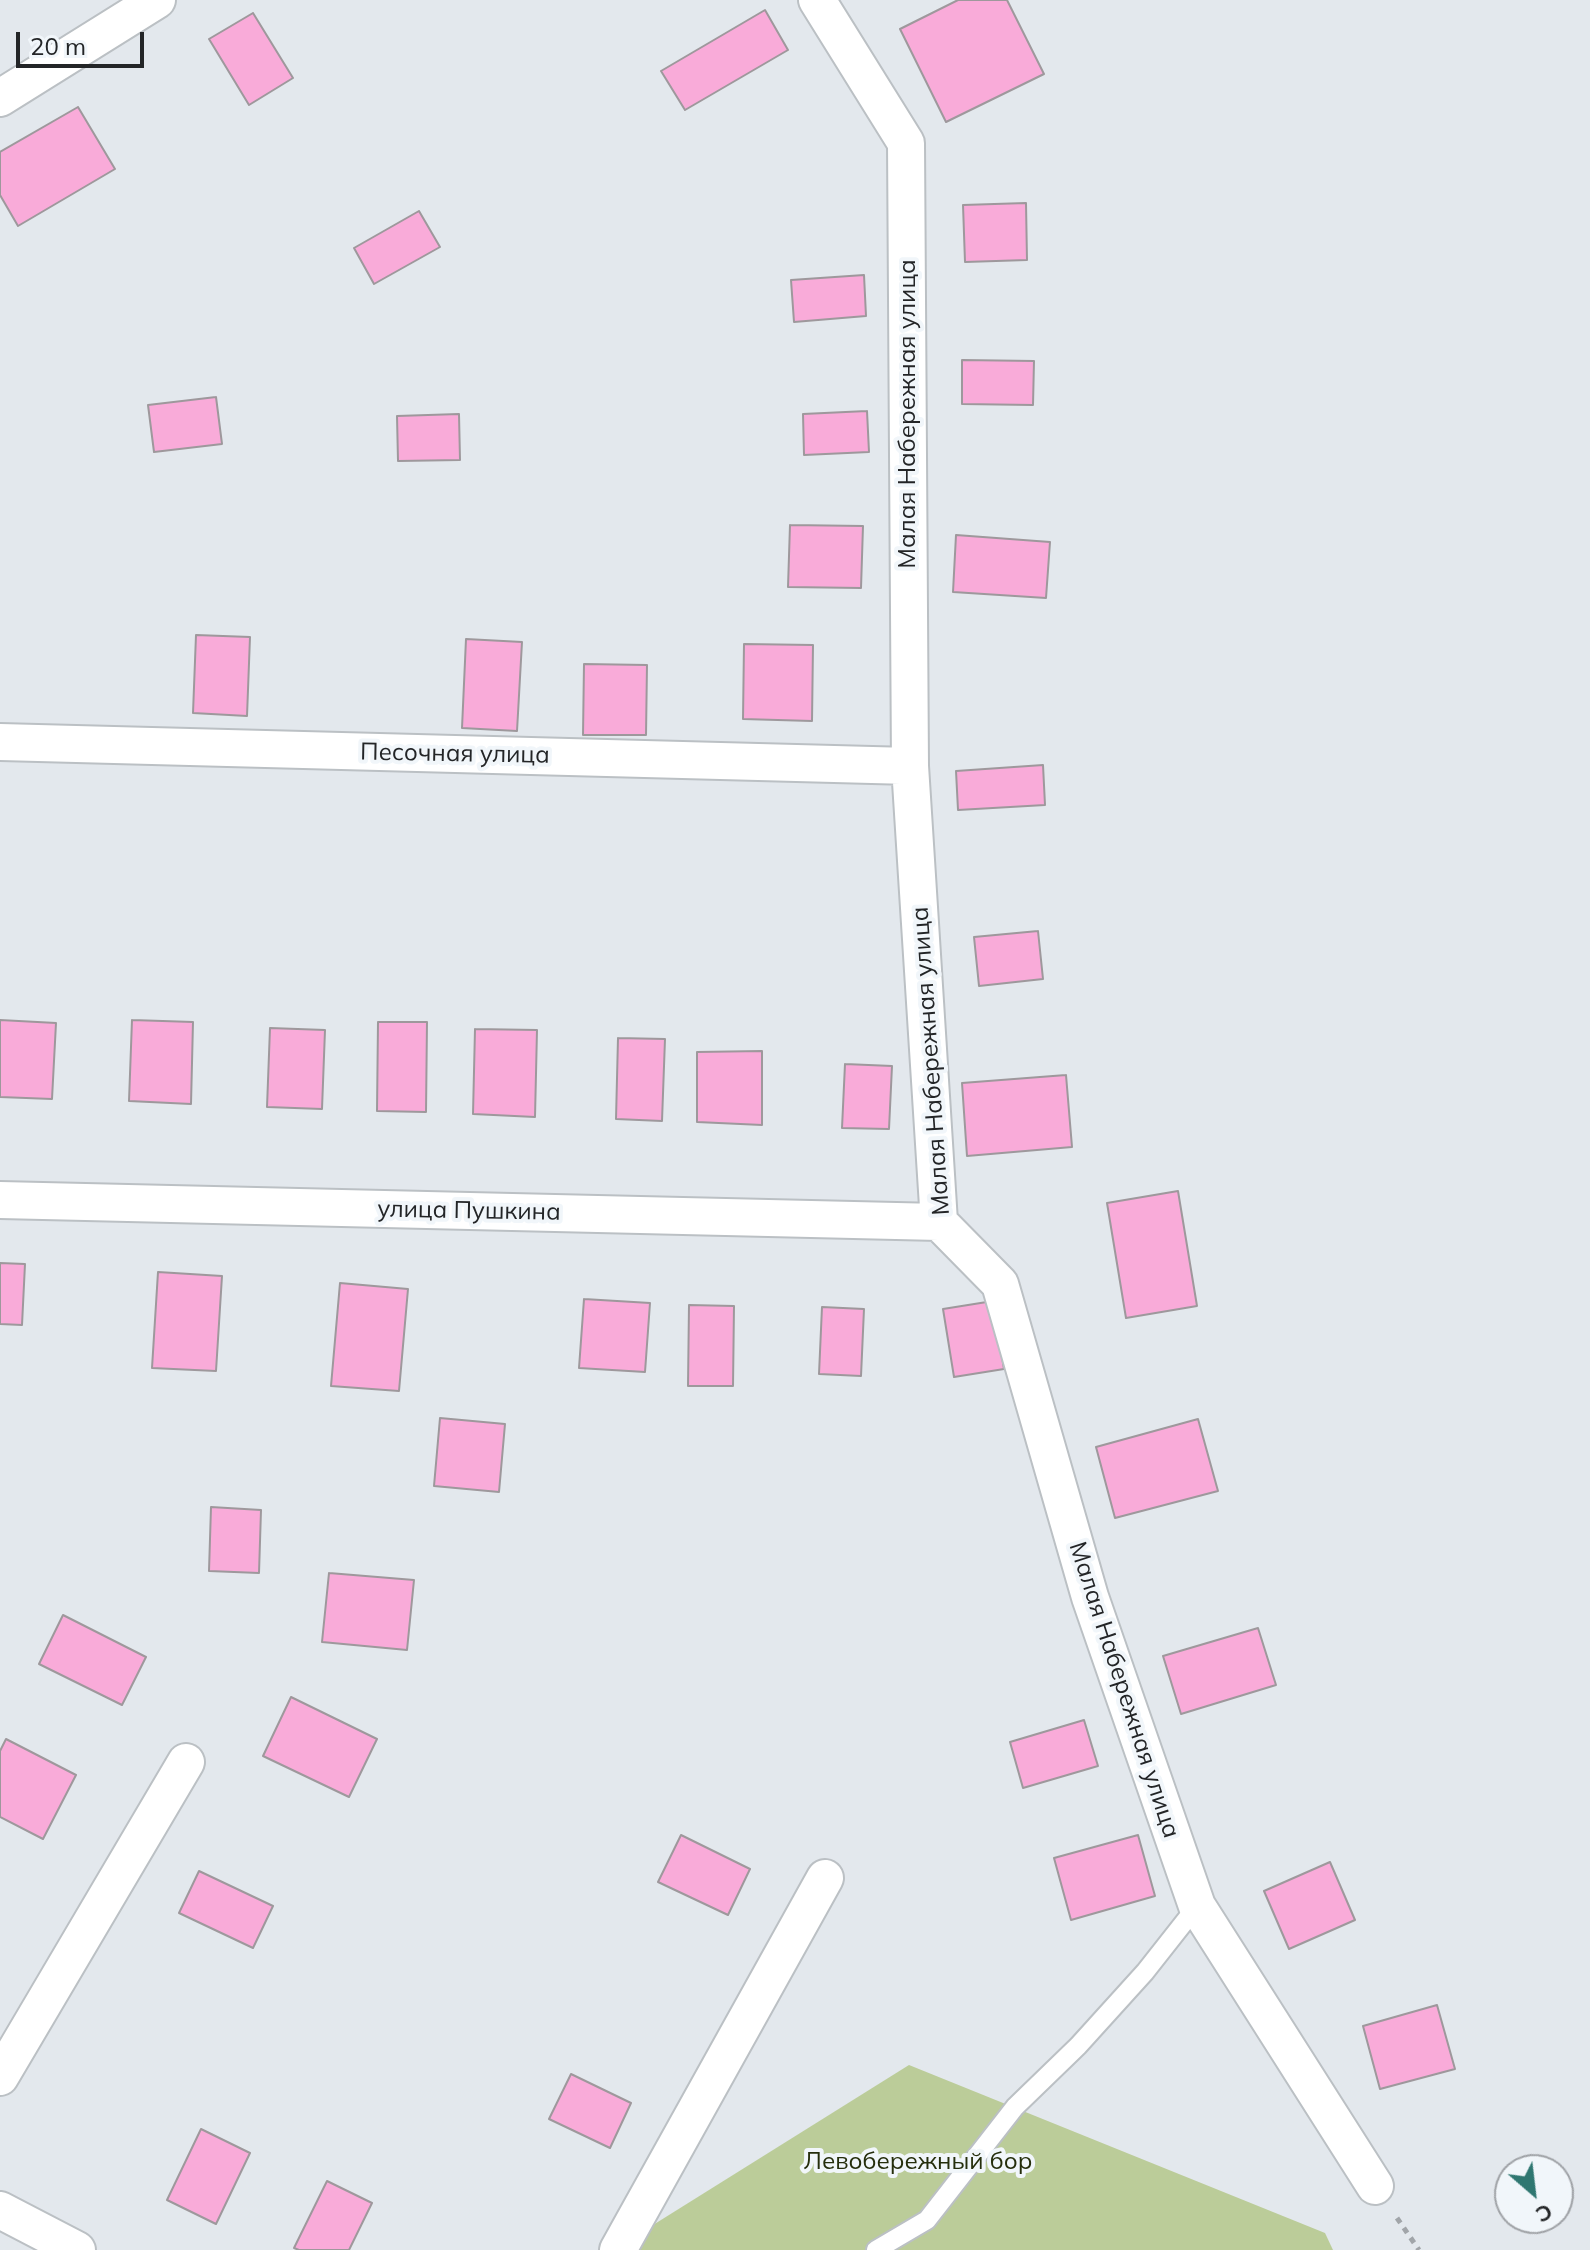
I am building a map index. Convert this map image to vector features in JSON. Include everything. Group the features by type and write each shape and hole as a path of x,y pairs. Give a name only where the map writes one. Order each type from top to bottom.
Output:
{"street":[{"path":"0,98 157,0"},
{"name":"Малая Набережная улица","path":"817,0 906,143 910,766 939,1222 1000,1284 1090,1597 1197,1906 1375,2186"},
{"name":"Песочная улица","path":"0,742 910,766"},
{"name":"улица Пушкина","path":"0,1200 939,1222"},
{"path":"0,2077 186,1762"},
{"path":"618,2250 825,1878"},
{"path":"0,2210 77,2250"}],"lane":[{"path":"876,2250 927,2220 1015,2107 1078,2046 1136,1983 1197,1906"}],"green space":[{"name":"Левобережный бор","path":"909,2065 1325,2233 1333,2250 613,2250"}],"building":[{"path":"958,0 1007,0 1044,74 946,122 900,29"},
{"path":"765,10 788,50 685,110 661,71"},
{"path":"253,13 293,78 249,105 209,39"},
{"path":"78,107 115,169 18,226 0,195 0,152"},
{"path":"1026,203 1027,260 965,262 963,205"},
{"path":"419,211 440,247 374,284 354,248"},
{"path":"864,275 866,316 794,322 791,280"},
{"path":"962,360 1034,361 1033,405 962,404"},
{"path":"216,397 222,444 154,452 148,405"},
{"path":"867,411 869,452 804,455 803,414"},
{"path":"459,414 460,460 398,461 397,416"},
{"path":"790,525 863,526 861,588 788,587"},
{"path":"956,535 1050,542 1046,598 953,592"},
{"path":"196,635 250,637 247,716 193,713"},
{"path":"466,639 522,642 517,731 462,728"},
{"path":"744,644 813,645 812,721 743,719"},
{"path":"584,664 647,665 646,735 583,735"},
{"path":"1043,765 1045,805 958,810 956,771"},
{"path":"1038,931 1043,979 979,986 974,937"},
{"path":"0,1020 56,1023 52,1099 0,1097"},
{"path":"132,1020 193,1022 191,1104 129,1101"},
{"path":"378,1022 427,1022 426,1112 377,1111"},
{"path":"270,1028 325,1030 322,1109 267,1107"},
{"path":"475,1029 537,1030 535,1117 473,1114"},
{"path":"618,1038 665,1039 662,1121 616,1119"},
{"path":"762,1051 762,1125 697,1122 697,1052"},
{"path":"845,1064 892,1066 889,1129 842,1128"},
{"path":"1066,1075 1072,1147 967,1156 962,1083"},
{"path":"1178,1191 1197,1306 1126,1318 1107,1203"},
{"path":"0,1263 25,1264 22,1325 0,1324"},
{"path":"158,1272 222,1276 216,1371 152,1368"},
{"path":"340,1283 408,1289 399,1391 331,1386"},
{"path":"584,1299 650,1303 645,1372 579,1368"},
{"path":"993,1301 1004,1369 954,1377 943,1309"},
{"path":"689,1305 734,1306 733,1386 688,1386"},
{"path":"822,1307 864,1309 861,1376 819,1374"},
{"path":"440,1418 505,1424 499,1492 434,1486"},
{"path":"1198,1419 1218,1491 1115,1518 1096,1447"},
{"path":"211,1507 261,1510 259,1573 209,1571"},
{"path":"329,1573 414,1580 407,1650 322,1642"},
{"path":"63,1615 146,1657 122,1705 39,1664"},
{"path":"1258,1628 1276,1685 1181,1714 1163,1656"},
{"path":"291,1697 377,1739 349,1797 263,1756"},
{"path":"1084,1720 1098,1766 1023,1788 1010,1742"},
{"path":"6,1739 76,1775 43,1839 0,1817 0,1751"},
{"path":"681,1835 750,1869 728,1915 658,1882"},
{"path":"1138,1835 1155,1896 1071,1920 1054,1858"},
{"path":"1330,1862 1355,1920 1289,1949 1264,1891"},
{"path":"199,1871 273,1906 253,1948 179,1913"},
{"path":"1437,2005 1455,2069 1380,2089 1363,2026"},
{"path":"571,2074 631,2103 610,2148 549,2119"},
{"path":"201,2129 250,2153 216,2224 167,2200"},
{"path":"327,2181 372,2203 349,2250 294,2248"}]}
